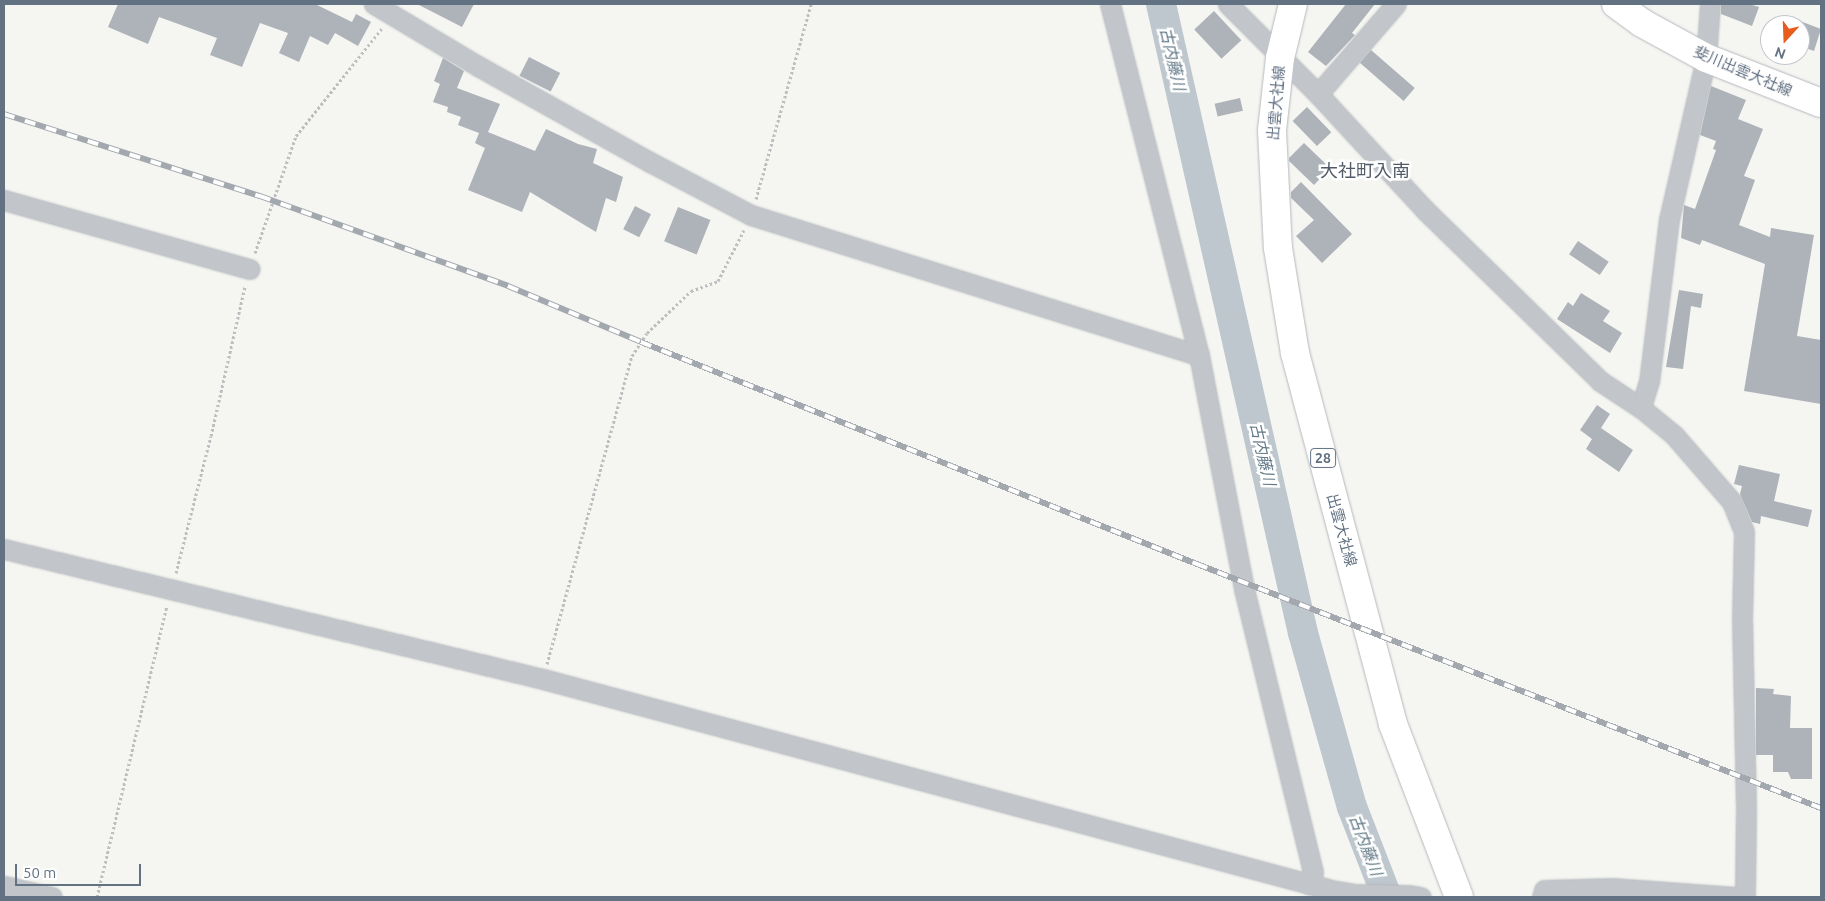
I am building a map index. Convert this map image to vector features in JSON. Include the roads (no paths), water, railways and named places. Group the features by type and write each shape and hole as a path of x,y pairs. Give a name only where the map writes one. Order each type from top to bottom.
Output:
{"main road":[{"name":"出雲大社線","path":"1293,4 1280,58 1272,131 1278,248 1295,354 1393,724 1458,897"},
{"name":"斐川出雲大社線","path":"1616,4 1642,23 1706,58 1821,103"}],"street":[{"path":"374,4 398,9 478,66 650,162 751,215 1199,355"},
{"path":"1110,4 1199,355 1244,589 1313,872 1309,884"},
{"path":"1228,4 1318,94 1425,210 1600,381 1641,408 1674,435 1732,502 1744,532 1742,617 1746,809 1745,897"},
{"path":"1318,94 1396,4"},
{"path":"1641,408 1649,381 1669,218 1706,58 1710,4"},
{"path":"4,200 249,269"},
{"path":"4,549 543,679 1309,884 1335,894 1414,896"},
{"path":"4,886 52,897"},
{"path":"1542,897 1544,890 1612,888 1736,897"}],"waterway":[{"name":"古内藤川","path":"1161,4 1303,633 1352,807 1387,897"}],"railway":[{"path":"4,114 260,196 508,286 641,342 1197,564 1821,808"}],"district":[{"name":"大社町入南","path":"1365,170"}]}
